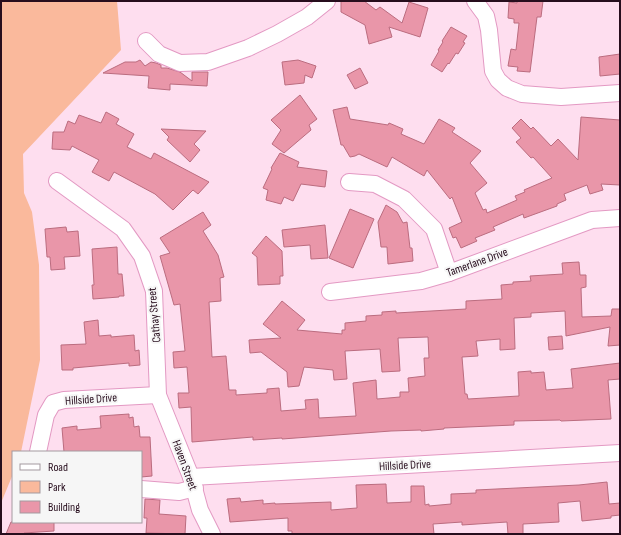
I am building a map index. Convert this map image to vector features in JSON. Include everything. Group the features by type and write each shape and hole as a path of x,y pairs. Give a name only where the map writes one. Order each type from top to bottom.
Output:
{"street":[{"path":"146,41 159,54 180,63 208,62 248,48 277,34 307,16 327,1"},
{"path":"475,1 486,16 489,30 493,71 498,80 508,88 522,94 561,97 620,93"},
{"name":"Cathay Street","path":"57,181 123,229 142,256 154,291 158,395"},
{"path":"349,182 375,184 404,199 434,229 449,273"},
{"name":"Tamerlane Drive","path":"330,292 421,281 449,273 592,220 620,218"},
{"name":"Hillside Drive","path":"38,451 46,415 53,402 64,400 158,395"},
{"name":"Haven Street","path":"158,395 193,482 200,510 212,534"},
{"name":"Hillside Drive","path":"142,489 179,492 193,482 620,453"}],"green space":[{"path":"1,1 117,1 121,50 23,154 24,193 32,212 39,265 40,360 21,451 12,451 12,476 1,503"}],"building":[{"path":"341,1 364,1 376,10 380,7 402,23 409,2 428,8 420,37 389,27 392,37 369,44 365,25 341,12"},
{"path":"517,1 543,1 541,17 537,17 530,72 517,71 518,67 508,66 511,49 516,50 519,23 514,23 514,19 508,18 509,2 517,3"},
{"path":"451,27 467,36 463,42 465,43 458,54 456,53 442,72 431,65 439,51 438,50 443,42 442,41"},
{"path":"620,54 620,74 600,76 599,57"},
{"path":"140,60 145,66 151,62 161,65 161,68 167,68 180,72 192,81 192,72 208,72 207,86 170,84 170,90 148,88 149,76 103,73 125,62 136,62"},
{"path":"298,60 316,66 312,78 305,75 304,83 285,85 282,62"},
{"path":"360,68 368,83 355,89 347,75"},
{"path":"300,95 317,119 309,125 311,130 284,153 272,144 281,130 271,120"},
{"path":"347,107 350,119 388,125 389,123 403,129 401,134 424,144 439,119 455,128 452,132 481,151 470,163 487,183 475,193 483,210 486,209 487,213 517,200 515,196 525,192 524,190 552,178 533,157 531,158 516,142 521,138 512,128 521,119 531,129 533,127 551,146 558,139 578,160 581,117 620,120 620,185 601,184 603,190 590,194 587,185 564,194 566,200 557,204 557,206 524,218 523,214 493,227 495,230 475,238 477,241 461,248 456,237 453,238 449,228 462,222 452,197 450,199 427,170 424,176 392,157 387,167 359,154 350,157 343,145 341,145 333,110"},
{"path":"106,112 119,119 116,124 134,134 127,147 151,159 154,153 209,182 198,194 193,190 173,210 155,194 114,172 109,181 92,172 99,160 72,146 70,150 52,149 53,132 64,132 68,121 75,124 79,115 101,123"},
{"path":"161,129 206,131 194,144 200,150 190,162 167,140 169,137"},
{"path":"280,153 299,162 297,167 327,171 325,187 301,184 293,201 284,197 281,204 266,200 268,190 263,188 272,169 271,168"},
{"path":"386,205 397,212 403,223 407,222 413,261 388,264 387,247 381,247 378,222"},
{"path":"350,209 374,219 353,268 329,258"},
{"path":"203,212 211,225 203,231 218,255 224,277 220,278 221,301 209,302 212,357 226,356 229,390 236,390 236,395 267,393 267,389 279,388 281,411 306,409 305,400 318,399 319,418 356,416 353,383 376,380 377,399 400,397 400,392 409,392 408,378 425,376 424,358 429,358 428,337 398,338 400,371 382,372 380,349 345,351 347,379 334,380 333,370 304,367 299,386 288,387 287,372 261,352 250,353 249,340 281,338 263,324 282,301 305,320 297,330 342,334 342,330 345,330 345,323 366,321 366,316 382,315 382,312 396,311 396,313 466,309 466,301 502,299 501,285 513,284 513,282 531,281 530,276 563,274 562,263 579,262 580,275 586,275 586,287 581,288 582,317 611,316 612,309 620,309 620,345 608,346 610,327 566,336 565,311 531,313 531,317 514,318 515,349 500,350 500,339 476,341 478,356 462,357 465,394 467,394 468,399 519,396 518,372 531,371 531,373 544,372 546,390 573,388 571,369 620,363 620,379 608,380 611,419 514,421 514,425 444,428 421,431 391,431 282,439 253,440 253,437 192,442 191,407 179,408 178,393 189,393 187,367 174,368 173,352 185,351 180,304 174,305 160,256 170,253 160,238"},
{"path":"325,225 328,258 311,259 310,245 284,247 282,230"},
{"path":"66,227 67,232 78,231 80,256 64,257 65,269 51,270 50,257 47,257 45,229"},
{"path":"266,236 282,251 283,276 280,276 280,284 258,285 257,257 252,253"},
{"path":"117,247 118,274 122,274 124,296 93,299 92,285 94,285 92,249"},
{"path":"98,320 99,336 111,335 111,337 134,335 135,351 139,350 140,365 129,366 129,363 62,370 61,345 86,344 84,322"},
{"path":"562,336 563,349 549,350 548,337"},
{"path":"129,414 129,418 133,417 134,427 139,426 140,437 150,437 152,476 142,477 142,451 64,451 62,428 77,426 77,430 101,428 100,416"},
{"path":"607,482 609,504 620,503 620,515 611,516 611,518 582,521 580,501 558,503 559,522 523,524 523,534 508,534 507,522 462,525 462,522 433,524 434,534 292,534 292,531 288,531 288,518 230,522 227,499 240,498 241,502 263,500 263,504 331,502 331,510 357,508 356,485 386,484 387,503 411,502 411,486 424,486 425,505 429,504 429,506 451,504 451,494 476,493 476,490 579,485"},
{"path":"145,499 160,500 159,514 186,516 185,534 146,533 147,518 144,518"},
{"path":"11,522 54,523 54,531 6,534"}]}
